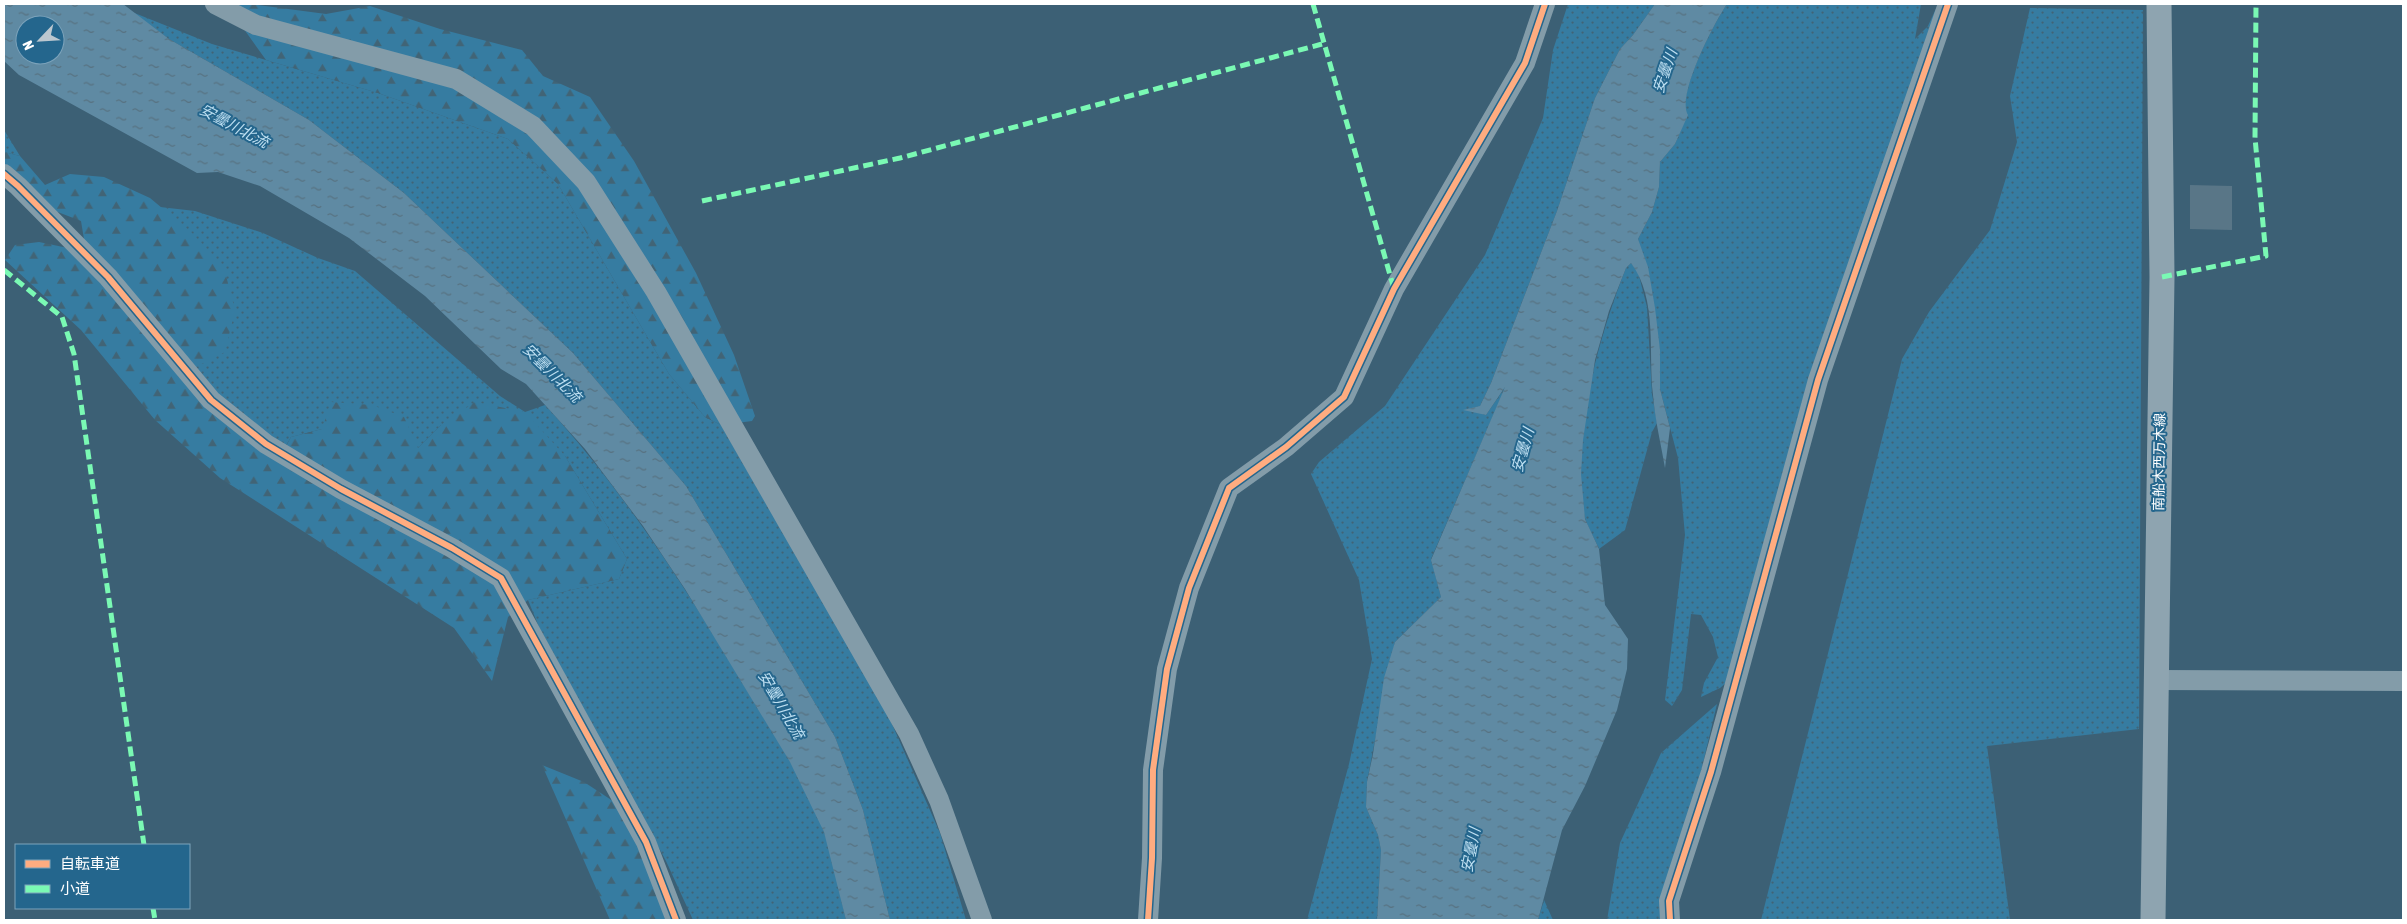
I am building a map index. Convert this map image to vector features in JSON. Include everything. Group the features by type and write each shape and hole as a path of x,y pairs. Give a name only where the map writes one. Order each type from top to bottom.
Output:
{"main road":[{"name":"南船木西万木線","path":"2153,920 2162,277 2160,4"}],"street":[{"path":"215,4 256,25 456,79 533,126 586,182 656,292 811,566 909,734 939,800 982,920"},
{"path":"1148,920 1153,770 1167,669 1189,588 1230,488 1286,447 1344,397 1394,290 1525,62 1545,4"},
{"path":"1670,920 1669,901 1711,772 1818,380 1948,4"},
{"path":"4,174 108,277 211,400 266,444 341,490 452,548 501,578 646,842 676,920"},
{"path":"2156,680 2403,681"}],"green space":[{"path":"226,4 250,4 326,14 370,6 440,29 522,50 543,76 590,97 634,161 696,273 734,355 755,416 752,421 721,425 705,417 669,374 558,184 508,139 378,93 266,60"},
{"path":"1568,4 1655,4 1633,35 1620,49 1595,98 1557,211 1491,383 1480,406 1486,415 1506,386 1431,559 1441,597 1395,642 1367,782 1366,807 1378,835 1381,850 1377,920 1307,920 1349,764 1372,659 1359,580 1311,474 1319,462 1385,406 1485,255 1543,118 1553,50"},
{"path":"1727,4 1921,4 1915,39 1928,26 1938,4 1823,378 1749,663 1720,688 1701,697 1704,683 1718,657 1713,637 1701,615 1691,614 1682,690 1672,706 1665,700 1685,535 1678,458 1660,389 1660,350 1638,239 1652,212 1659,187 1660,162 1675,144 1687,115 1685,106 1691,77 1706,42"},
{"path":"2030,8 2143,10 2139,729 1987,746 2010,920 1761,920 1902,359 1929,312 1990,230 2017,142 2010,96"},
{"path":"132,12 212,44 378,93 508,139 558,184 669,374 705,417 721,425 888,715 940,833 966,920 890,920 863,810 835,737 686,486 573,353 404,193 309,120 169,39"},
{"path":"4,130 20,156 4,152"},
{"path":"4,152 20,156 45,185 70,174 104,177 150,198 192,233 224,268 235,310 225,352 178,376 229,424 279,459 291,437 322,429 331,402 372,405 404,417 418,448 441,425 475,402 525,412 565,456 627,559 619,579 528,600 508,617 492,681 454,628 220,478 155,420 81,330 5,260 15,245 39,242 68,248 84,239 81,221 50,209 4,164"},
{"path":"160,207 195,211 263,233 318,258 355,271 500,396 525,412 545,405 602,472 654,543 702,617 789,760 817,814 828,843 846,920 693,920 666,861 539,627 528,600 619,579 627,559 565,456 441,425 418,448 322,429 291,437 285,447 261,432 191,369 204,362"},
{"path":"1631,263 1638,272 1647,307 1652,394 1657,423 1652,432 1625,530 1599,549 1585,518 1581,488 1584,424 1589,391 1606,326 1626,268"},
{"path":"1717,704 1666,920 1607,920 1620,843 1661,753"},
{"path":"542,765 584,782 622,807 671,920 610,920"},
{"path":"1544,900 1553,920 1538,920"}],"water":[{"name":"安曇川北流","path":"4,4 123,4 169,39 309,120 404,193 573,353 686,486 835,737 863,810 890,920 846,920 824,832 790,762 685,589 643,526 585,449 526,384 501,369 425,296 349,238 260,186 218,172 197,173 19,75 4,61"},
{"name":"安曇川","path":"1655,4 1727,4 1698,59 1687,92 1686,106 1688,115 1675,144 1660,162 1659,187 1652,212 1638,239 1648,267 1655,308 1660,350 1660,389 1670,428 1665,468 1654,404 1649,310 1639,277 1631,263 1626,268 1609,311 1595,360 1583,440 1581,474 1585,519 1599,549 1605,605 1628,639 1627,669 1617,710 1585,786 1562,830 1538,920 1377,920 1381,850 1378,835 1366,807 1367,782 1384,678 1395,642 1441,597 1431,560 1505,387 1486,415 1463,410 1480,406 1491,383 1557,211 1595,98 1620,49 1633,35"}],"building":[{"path":"2190,185 2232,186 2232,230 2190,229"}],"marked path":[{"path":"1313,4 1394,289"},
{"path":"2162,277 2266,256 2255,138 2256,4"},
{"path":"702,201 900,158 1322,44"},
{"path":"4,270 62,317 74,354 144,844"},
{"path":"153,909 155,920"}],"cycle path":[{"path":"1148,920 1152,858 1153,770 1167,669 1189,588 1229,488 1286,447 1344,397 1394,289 1525,63 1545,4"},
{"path":"1670,920 1669,901 1711,772 1818,380 1948,4"},
{"path":"4,174 108,277 211,400 266,444 341,489 452,548 501,578 646,842 676,920"}]}
